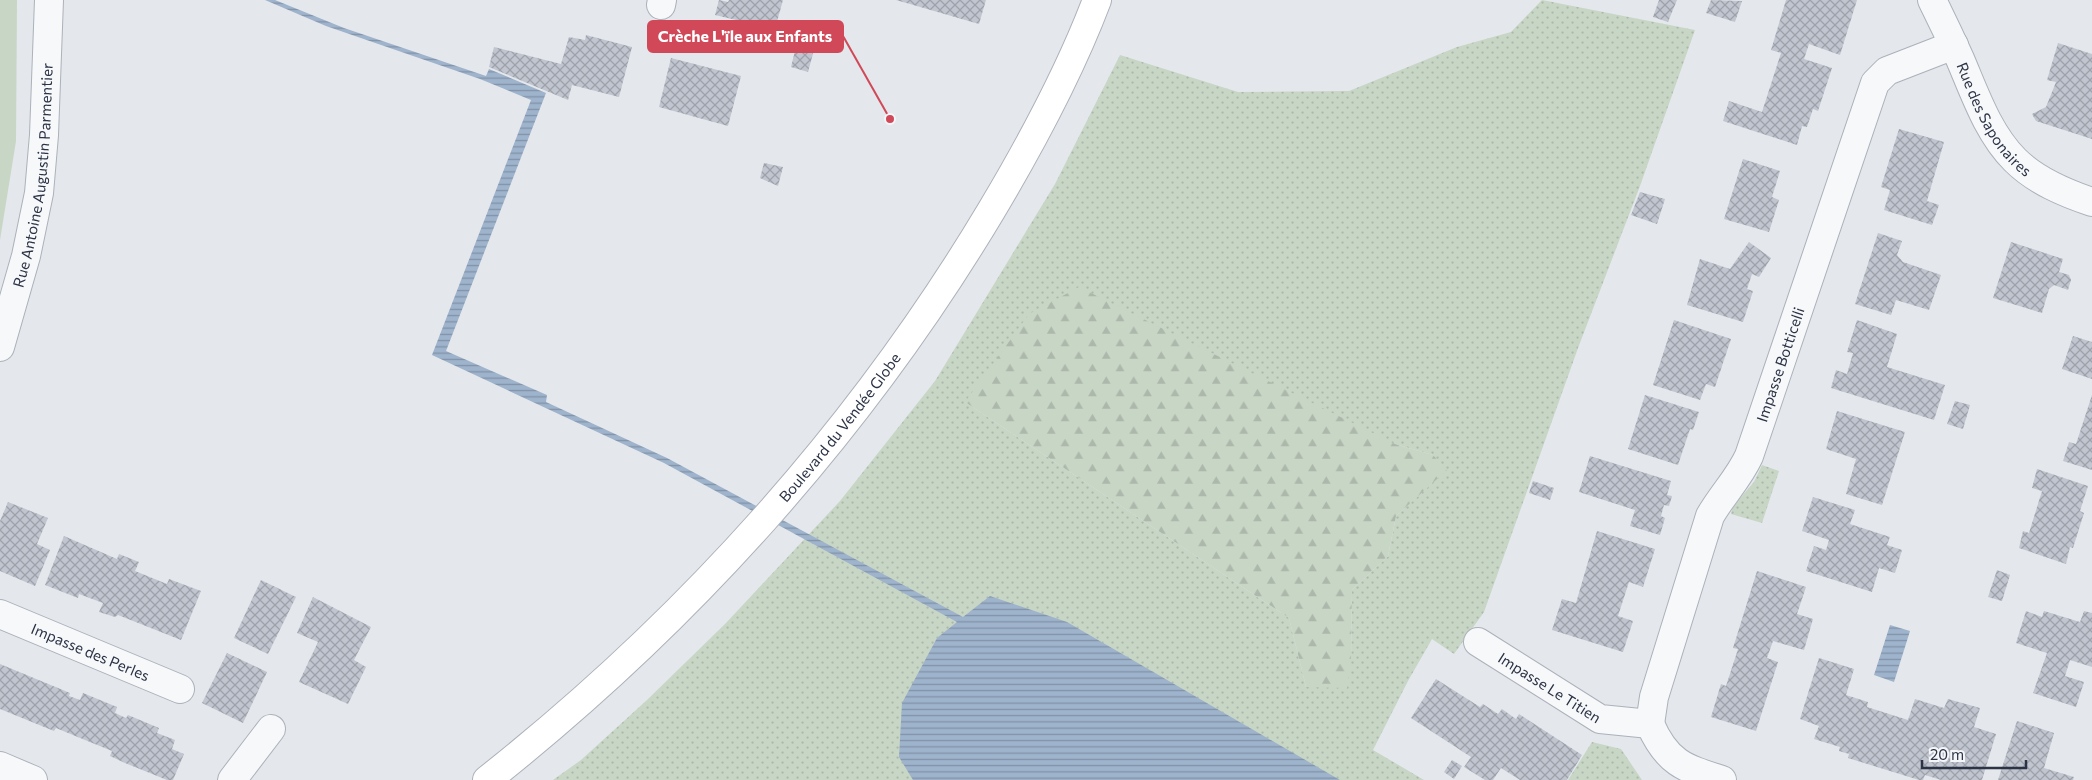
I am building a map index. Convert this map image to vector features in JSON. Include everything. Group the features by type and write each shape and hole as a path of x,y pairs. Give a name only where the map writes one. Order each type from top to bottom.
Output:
{"main road":[{"name":"Boulevard du Vendée Globe","path":"487,780 594,690 637,651 708,581 782,500 853,412 943,288 1011,177 1062,81 1097,0"}],"street":[{"name":"Rue Antoine Augustin Parmentier","path":"0,348 26,256 39,193 44,135 49,0"},
{"name":"Rue des Saponaires","path":"1932,0 1980,106 2004,148 2016,161 2036,177 2067,194 2092,202"},
{"name":"Impasse Botticelli","path":"1650,724 1654,697 1710,516 1718,502 1742,471 1749,456 1875,84 1886,72 1954,45"},
{"name":"Impasse des Perles","path":"0,614 180,689"},
{"name":"Impasse Le Titien","path":"1478,642 1600,719 1650,724"},
{"path":"1650,724 1658,742 1682,766 1722,780"},
{"path":"232,780 271,729"},
{"path":"0,766 33,780"}],"green space":[{"path":"0,0 17,0 16,141 0,240"},
{"path":"1542,0 1695,30 1640,186 1578,348 1484,612 1454,654 1432,639 1373,750 1424,780 553,780 581,760 647,700 726,623 840,501 935,381 1055,184 1120,55 1238,92 1349,91 1457,47 1511,32","holes":["965,402 1395,444 1433,455 1446,470 1396,516 1388,556 1352,590 1351,661 1306,687 1289,618"]},
{"path":"1079,287 1395,444 1433,455 1447,470 1396,516 1388,556 1352,590 1351,661 1347,688 1306,687 1289,618 965,402 1029,314"},
{"path":"1762,465 1779,471 1762,523 1731,514 1733,506 1754,482"},
{"path":"1592,742 1621,749 1642,780 1568,780"}],"water":[{"path":"265,0 275,0 344,28 486,76 489,69 546,93 446,351 547,395 546,402 667,458 963,617 990,596 1067,622 1340,780 913,780 899,757 902,703 937,638 957,622 664,463 432,355 531,100 480,79 326,26"},
{"path":"1890,625 1910,631 1894,682 1874,675"}],"building":[{"path":"719,0 728,2 729,0 783,0 775,29 715,15"},
{"path":"896,0 986,0 979,24"},
{"path":"1659,0 1677,0 1668,22 1653,17"},
{"path":"1711,0 1742,1 1735,22 1706,13"},
{"path":"1786,0 1857,0 1840,55 1809,44 1804,59 1832,68 1818,111 1813,109 1807,127 1802,126 1797,145 1723,121 1729,101 1762,112 1781,53 1771,50"},
{"path":"586,35 632,47 619,97 572,85 568,100 489,67 494,47 561,64 569,37 585,40"},
{"path":"799,35 817,39 808,72 791,67"},
{"path":"2058,43 2092,54 2092,139 2036,121 2032,114 2046,107 2056,82 2047,80"},
{"path":"671,58 741,76 728,126 659,107"},
{"path":"1899,129 1944,142 1927,201 1939,205 1932,225 1884,210 1890,190 1881,187"},
{"path":"1743,159 1780,171 1772,197 1779,200 1769,232 1724,219"},
{"path":"764,163 783,167 778,186 760,178"},
{"path":"1640,192 1665,199 1657,224 1631,215"},
{"path":"1878,233 1902,241 1897,255 1903,262 1941,275 1929,310 1896,300 1891,315 1855,304"},
{"path":"1749,242 1771,258 1759,277 1752,274 1747,289 1753,291 1743,322 1687,305 1700,259 1730,269"},
{"path":"2011,242 2063,259 2059,272 2069,275 2071,280 2068,290 2054,285 2049,289 2042,313 1993,298"},
{"path":"1674,320 1731,339 1715,387 1706,384 1700,400 1653,385"},
{"path":"1857,320 1897,334 1887,367 1945,385 1934,420 1831,388 1836,370 1847,374 1853,353 1847,352"},
{"path":"2073,336 2092,342 2092,379 2062,369"},
{"path":"1645,395 1699,412 1693,430 1690,429 1678,465 1628,449"},
{"path":"2092,395 2092,470 2063,461 2069,442 2076,444"},
{"path":"1955,401 1970,405 1963,429 1947,424"},
{"path":"1837,411 1905,432 1882,505 1846,494 1856,459 1826,449"},
{"path":"1590,456 1671,481 1667,495 1672,496 1669,506 1664,505 1661,516 1665,518 1660,535 1630,526 1635,510 1579,492"},
{"path":"2037,469 2088,486 2080,511 2084,513 2073,548 2070,547 2066,564 2019,548 2023,531 2029,533 2042,491 2032,488"},
{"path":"1533,481 1554,488 1550,500 1529,493"},
{"path":"1813,497 1855,510 1850,524 1890,537 1887,545 1902,550 1895,573 1879,568 1872,592 1806,571 1814,546 1826,550 1829,540 1802,531"},
{"path":"8,502 48,518 37,544 50,550 35,586 0,571 0,521"},
{"path":"1597,531 1655,549 1643,587 1629,582 1618,616 1633,621 1623,652 1552,630 1562,599 1576,603"},
{"path":"64,536 117,559 119,554 139,562 135,571 167,584 169,579 201,591 181,640 118,615 115,617 99,612 103,603 79,594 78,598 45,585"},
{"path":"1997,570 2010,575 2002,601 1988,597"},
{"path":"1757,571 1806,587 1797,614 1813,619 1804,650 1773,641 1767,658 1778,662 1756,731 1711,717 1721,684 1726,686 1738,649 1733,648"},
{"path":"261,580 296,597 268,654 234,638"},
{"path":"313,597 371,627 354,660 366,667 348,704 299,682 318,642 297,633"},
{"path":"2026,611 2042,617 2044,611 2080,622 2084,611 2092,613 2092,667 2070,660 2065,676 2084,682 2076,707 2033,693 2047,653 2016,643"},
{"path":"227,653 267,672 243,723 202,703"},
{"path":"1819,658 1854,669 1846,695 1868,702 1867,707 1908,720 1915,699 1944,708 1948,699 1980,708 1974,727 1996,734 1982,780 1941,780 1925,775 1923,780 1919,780 1848,758 1849,754 1839,751 1840,747 1814,739 1819,726 1800,719"},
{"path":"0,664 70,693 69,696 80,700 83,693 117,707 115,713 126,718 128,715 159,728 157,733 175,740 172,749 184,754 173,780 167,780 125,763 110,756 112,751 56,728 54,731 0,709"},
{"path":"1436,679 1480,707 1483,704 1498,714 1502,709 1516,719 1519,714 1582,755 1567,780 1520,780 1501,768 1493,780 1485,780 1464,767 1471,757 1411,718"},
{"path":"2017,721 2054,733 2044,768 2074,777 2073,780 1998,780"},
{"path":"1452,760 1462,766 1454,779 1444,772"}],"place":[{"name":"Crèche L'ïle aux Enfants","path":"890,119"}]}
